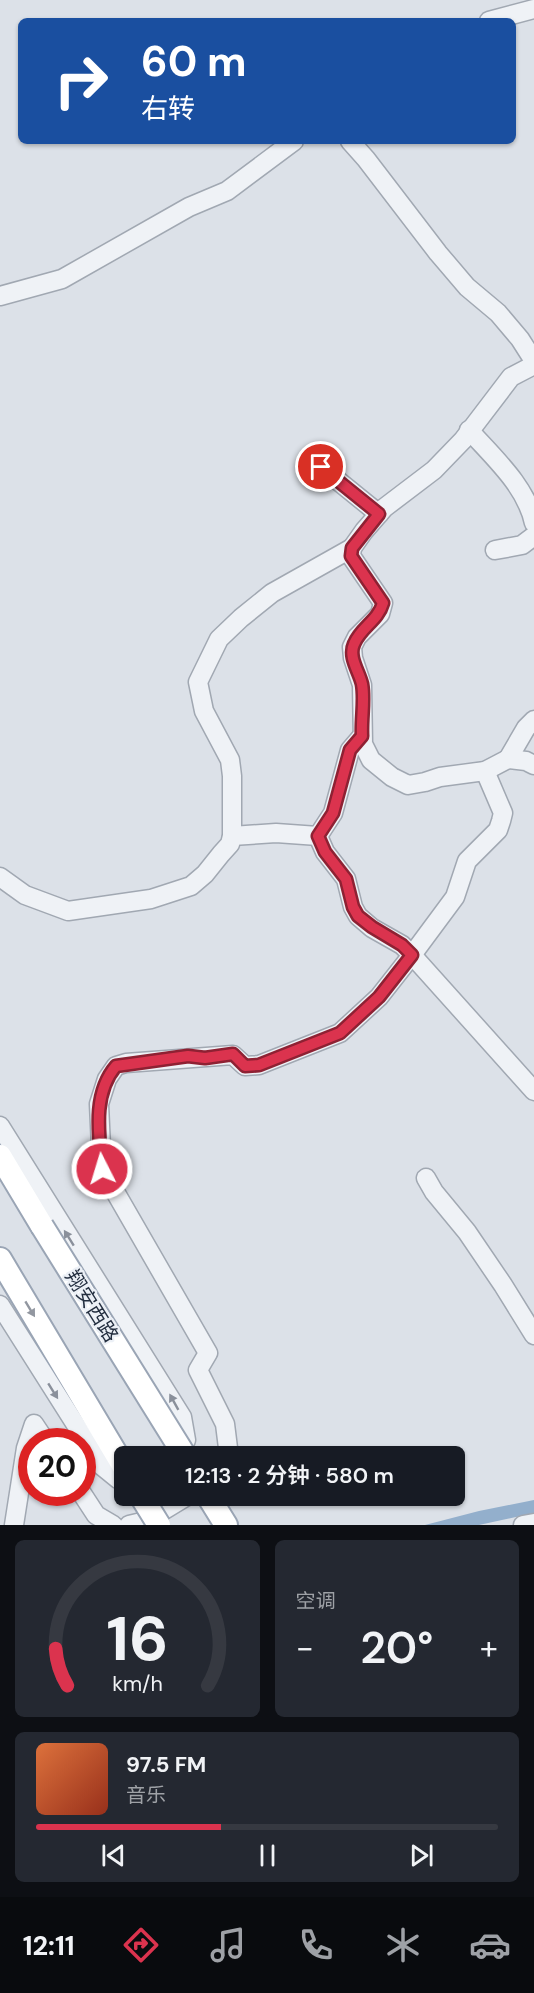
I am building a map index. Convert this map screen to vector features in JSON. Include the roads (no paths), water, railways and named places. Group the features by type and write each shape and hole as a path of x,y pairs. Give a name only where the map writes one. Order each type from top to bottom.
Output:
{"main road":[{"name":"翔安西路","path":"0,1156 178,1446"},
{"path":"0,1259 114,1450"},
{"path":"147,1506 159,1525"},
{"path":"214,1506 226,1525"}],"street":[{"path":"500,18 534,9"},
{"path":"0,297 62,279 189,207 227,191 290,144"},
{"path":"0,877 25,895 68,911 150,899 192,886 205,874 230,844 232,836 230,760 204,711 198,682 219,639 272,593 352,548 379,514 434,470 511,377 534,363 520,339 498,313 467,287 438,254 353,144"},
{"path":"469,430 522,494 530,507 534,523"},
{"path":"321,467 379,514"},
{"path":"495,550 522,545 534,536"},
{"path":"352,548 353,561 376,590 383,603 380,614 357,638 352,647 353,658 362,685 363,744 371,760 392,777 408,785 440,777 485,771 508,759 526,728 534,720"},
{"path":"318,836 333,813 350,750 362,736"},
{"path":"508,759 526,761 534,765"},
{"path":"228,1446 225,1424 198,1370 208,1353 102,1169 95,1098 110,1072 116,1066 126,1063 233,1054 245,1066 259,1065 340,1033 379,997 412,955 455,897 467,861 498,830 503,813 485,771"},
{"path":"232,836 276,833 318,836"},
{"path":"318,836 325,852 346,879 353,907 358,916 402,945 534,1091"},
{"path":"0,1126 182,1417 186,1440 183,1446"},
{"path":"426,1178 434,1192 467,1232 534,1335"},
{"path":"0,1305 102,1466 114,1476"},
{"path":"14,1525 18,1499"},
{"path":"90,1506 96,1515 113,1525"},
{"path":"129,1525 146,1521 171,1506"},
{"path":"523,1525 534,1523"}],"water":[{"path":"534,1500 534,1513 479,1525 425,1525 479,1511"}]}
